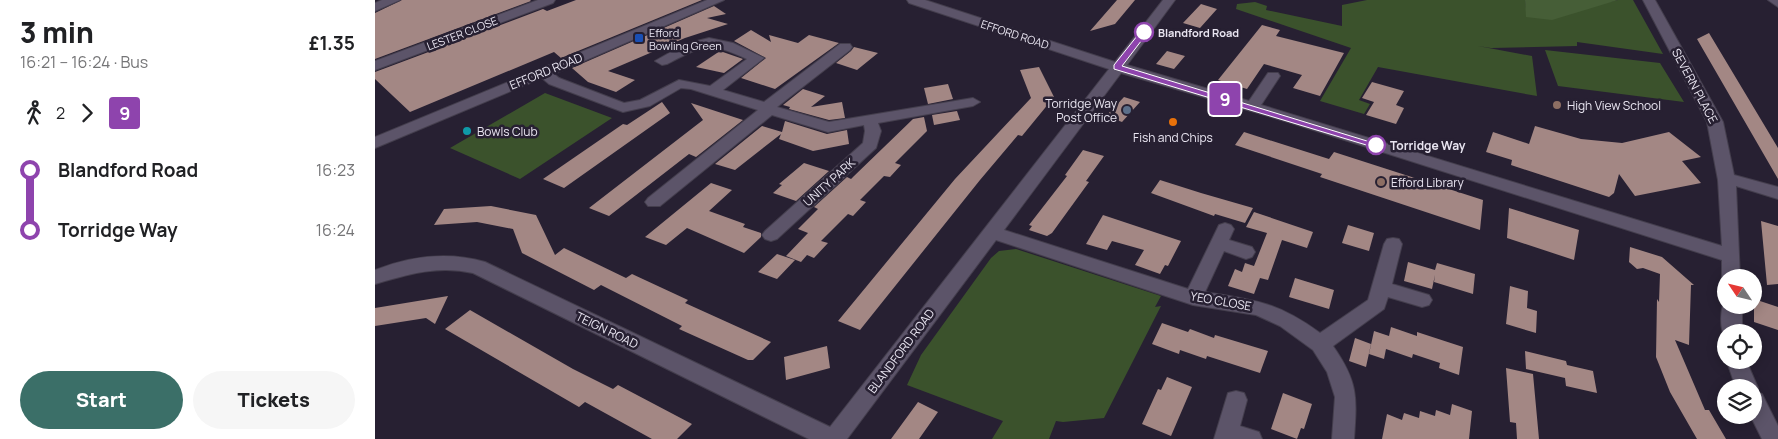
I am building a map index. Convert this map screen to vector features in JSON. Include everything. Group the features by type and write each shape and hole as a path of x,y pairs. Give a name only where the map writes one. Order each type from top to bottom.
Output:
{"street":[{"path":"375,6 394,0"},
{"name":"LESTER CLOSE","path":"375,66 549,0"},
{"name":"EFFORD ROAD","path":"375,143 718,0"},
{"name":"EFFORD ROAD","path":"913,0 1117,67"},
{"name":"BLANDFORD ROAD","path":"832,439 904,348 990,232 1169,0"},
{"name":"SEVERN PLACE","path":"1649,0 1715,122 1721,142 1727,178 1731,269"},
{"path":"1774,0 1778,3"},
{"path":"662,61 704,41 722,42 757,58 712,92"},
{"path":"654,202 845,47"},
{"path":"1117,67 1731,256"},
{"path":"543,72 554,81 623,108 645,103 679,84 692,85 828,127 973,102"},
{"path":"1252,107 1273,76"},
{"name":"UNITY PARK","path":"771,235 871,144 873,131 870,121"},
{"path":"1727,178 1778,193"},
{"name":"YEO CLOSE","path":"990,232 1193,298 1259,308 1287,320 1320,344 1337,369 1346,397 1343,439"},
{"path":"1193,298 1222,236 1246,252"},
{"path":"1320,344 1377,304 1393,244"},
{"name":"TEIGN ROAD","path":"375,277 413,264 436,260 457,261 478,267 832,439"},
{"path":"1382,288 1422,300"},
{"path":"1236,400 1226,435 1251,439"},
{"path":"1762,417 1773,439"}],"green space":[{"path":"1367,0 1525,0 1527,17 1585,8 1618,0 1633,0 1663,54 1577,42 1577,46 1491,48 1478,46 1532,56 1537,96 1378,67 1359,100 1370,104 1364,114 1320,101 1351,48 1236,9 1237,4 1255,2 1267,6 1266,10 1342,26 1342,5"},
{"path":"1525,0 1618,0 1552,20 1526,17"},
{"path":"1545,50 1660,63 1684,102 1558,86"},
{"path":"545,93 612,118 520,179 450,148"},
{"path":"1016,249 1161,296 1155,307 1161,306 1104,418 1056,421 1049,439 992,439 1003,421 907,385 921,355 991,258 999,251"}],"building":[{"path":"402,0 531,1 375,59 375,13"},
{"path":"576,0 702,0 561,58 554,52 410,112 375,79 375,72 543,9 547,11"},
{"path":"1117,0 1135,0 1115,24 1090,31"},
{"path":"1201,4 1217,9 1200,28 1183,23"},
{"path":"714,6 726,14 707,18 728,24 685,38 608,71 635,80 616,92 588,82 572,68"},
{"path":"1262,25 1280,30 1276,36 1344,53 1320,96 1293,88 1302,75 1264,64 1247,89 1218,80"},
{"path":"751,30 771,42 769,35 798,43 809,35 839,43 775,89 741,78 766,58 734,41"},
{"path":"1709,33 1778,148 1778,179 1697,39"},
{"path":"854,47 878,53 857,70 836,63"},
{"path":"720,51 743,59 724,73 696,67"},
{"path":"1167,51 1185,56 1174,69 1156,64"},
{"path":"1039,67 1054,97 1022,136 1018,135 980,180 860,330 838,321 955,179 1031,98 1020,70"},
{"path":"1372,82 1404,91 1396,105 1404,108 1396,124 1366,115 1374,102 1362,98"},
{"path":"948,84 953,99 928,104 924,88"},
{"path":"803,89 825,96 811,107 842,102 845,118 829,120 789,109 790,107 783,105"},
{"path":"1124,97 1140,102 1122,122 1106,116"},
{"path":"662,102 670,113 564,188 543,179 623,124 627,125"},
{"path":"691,103 743,120 696,157 689,154 609,216 589,208 703,120"},
{"path":"957,111 960,120 934,125 932,115"},
{"path":"924,117 927,131 895,163 901,165 890,177 884,176 860,200 866,202 853,216 848,214 821,241 828,243 814,258 807,255 801,262 786,256 808,233 798,229 818,209 814,207 847,177 851,179 913,119"},
{"path":"785,121 827,134 847,130 849,144 813,151 779,139 781,134 735,170 715,164 762,126 782,132"},
{"path":"1535,126 1581,139 1622,143 1669,132 1701,157 1682,161 1701,183 1635,196 1619,174 1614,193 1609,197 1511,165 1512,160 1486,152 1493,132 1529,144"},
{"path":"1244,132 1329,159 1334,152 1483,200 1480,230 1320,177 1322,174 1235,145"},
{"path":"1083,150 1104,156 1086,181 1089,182 1052,233 1047,236 1029,230 1032,226 1029,225 1067,176 1065,175"},
{"path":"804,163 829,171 796,201 773,193 782,185 779,184"},
{"path":"1160,180 1253,208 1245,223 1215,214 1214,216 1151,193"},
{"path":"711,183 732,190 709,211 745,224 743,227 761,233 761,237 744,253 687,228 666,245 645,237"},
{"path":"491,206 536,215 555,255 564,248 626,278 632,274 688,300 685,303 771,342 753,360 748,360 679,329 682,326 601,285 594,290 522,253 513,229 477,222 434,225 444,209"},
{"path":"1509,208 1579,230 1574,260 1507,238"},
{"path":"1254,212 1313,232 1307,248 1282,240 1268,280 1260,278 1254,294 1228,286 1235,269 1242,272 1245,263 1254,266 1267,233 1246,227"},
{"path":"1103,215 1181,241 1168,266 1165,265 1160,274 1135,265 1144,250 1112,241 1107,250 1086,244"},
{"path":"1761,221 1778,226 1778,284 1767,285"},
{"path":"1348,225 1374,233 1369,251 1342,243"},
{"path":"1630,247 1662,257 1694,285 1691,285 1689,345 1675,340 1705,410 1709,410 1726,439 1697,439 1670,392 1656,357 1657,299 1659,302 1660,274 1643,268 1637,269 1629,262"},
{"path":"777,254 795,260 777,279 758,272"},
{"path":"1408,262 1435,270 1437,263 1475,274 1473,294 1434,282 1435,275 1432,289 1404,281"},
{"path":"1295,278 1334,290 1329,309 1289,297"},
{"path":"1510,286 1528,291 1527,308 1537,311 1536,333 1506,324"},
{"path":"448,296 435,324 426,318 375,326 375,308"},
{"path":"1763,302 1778,307 1778,330 1754,322 1754,314 1763,314"},
{"path":"470,310 573,369 613,389 618,385 692,424 677,439 652,439 585,402 579,407 445,329"},
{"path":"1162,323 1188,332 1190,329 1214,338 1215,335 1268,351 1260,373 1207,356 1206,359 1180,350 1179,354 1152,344"},
{"path":"1391,327 1417,336 1417,332 1463,347 1459,375 1439,368 1440,363 1413,354 1412,358 1386,349 1384,359 1369,354 1374,331 1389,336"},
{"path":"1355,338 1371,344 1366,367 1349,361"},
{"path":"827,346 830,368 786,380 784,357"},
{"path":"1525,351 1566,361 1567,365 1593,371 1597,393 1566,386 1565,378 1526,369"},
{"path":"1506,368 1533,374 1539,439 1517,439 1516,423 1510,422"},
{"path":"1167,377 1192,387 1171,436 1142,424 1158,389 1161,390"},
{"path":"1283,393 1312,404 1304,429 1301,428 1297,439 1271,429"},
{"path":"918,402 938,412 919,439 891,439"},
{"path":"1452,404 1472,411 1469,439 1382,439 1387,414 1402,420 1404,413 1419,418 1420,411 1435,416 1436,410 1450,415"}],"bus line":[{"name":"9","path":"1144,32 1117,67 1376,145"}],"place":[{"name":"Blandford Road","path":"1144,32"},
{"name":"Efford Bowling Green","path":"639,38"},
{"name":"High View School","path":"1557,105"},
{"name":"Torridge Way Post Office","path":"1127,110"},
{"name":"Fish and Chips","path":"1173,122"},
{"name":"Bowls Club","path":"467,131"},
{"name":"Torridge Way","path":"1376,145"},
{"name":"Efford Library","path":"1381,182"}]}
